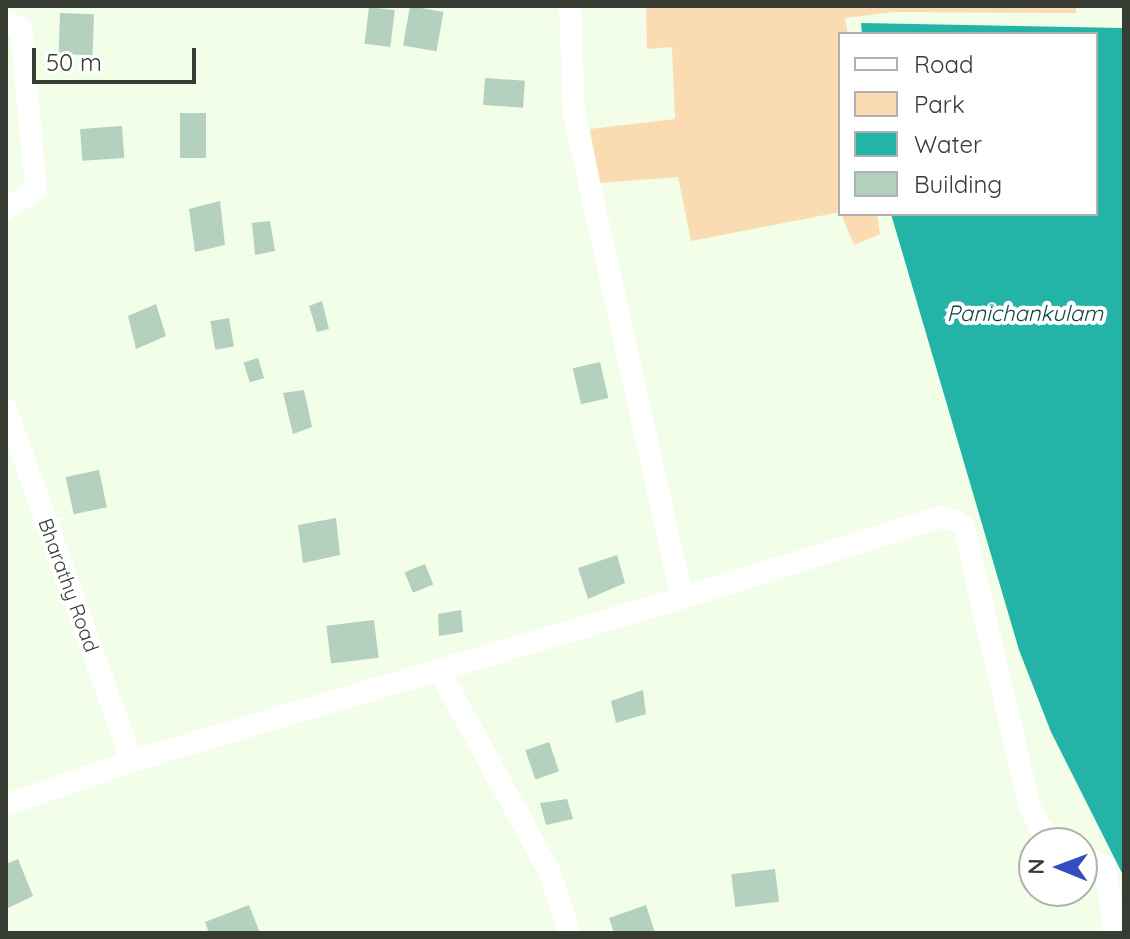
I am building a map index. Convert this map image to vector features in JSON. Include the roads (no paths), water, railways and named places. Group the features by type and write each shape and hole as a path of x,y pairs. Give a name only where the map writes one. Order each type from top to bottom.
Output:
{"street":[{"path":"570,6 574,114 682,598"},
{"path":"6,21 21,28 36,190 6,209"},
{"name":"Bharathy Road","path":"6,409 132,761"},
{"path":"6,805 132,761 682,598 941,517 957,521 964,527 1029,805 1040,827"},
{"path":"439,670 549,871 570,933"},
{"path":"1098,863 1105,867 1115,933"}],"water":[{"name":"Panichankulam","path":"861,23 1124,28 1124,877 1051,732 1019,650 892,216 1098,216 1098,32 862,32"}]}
